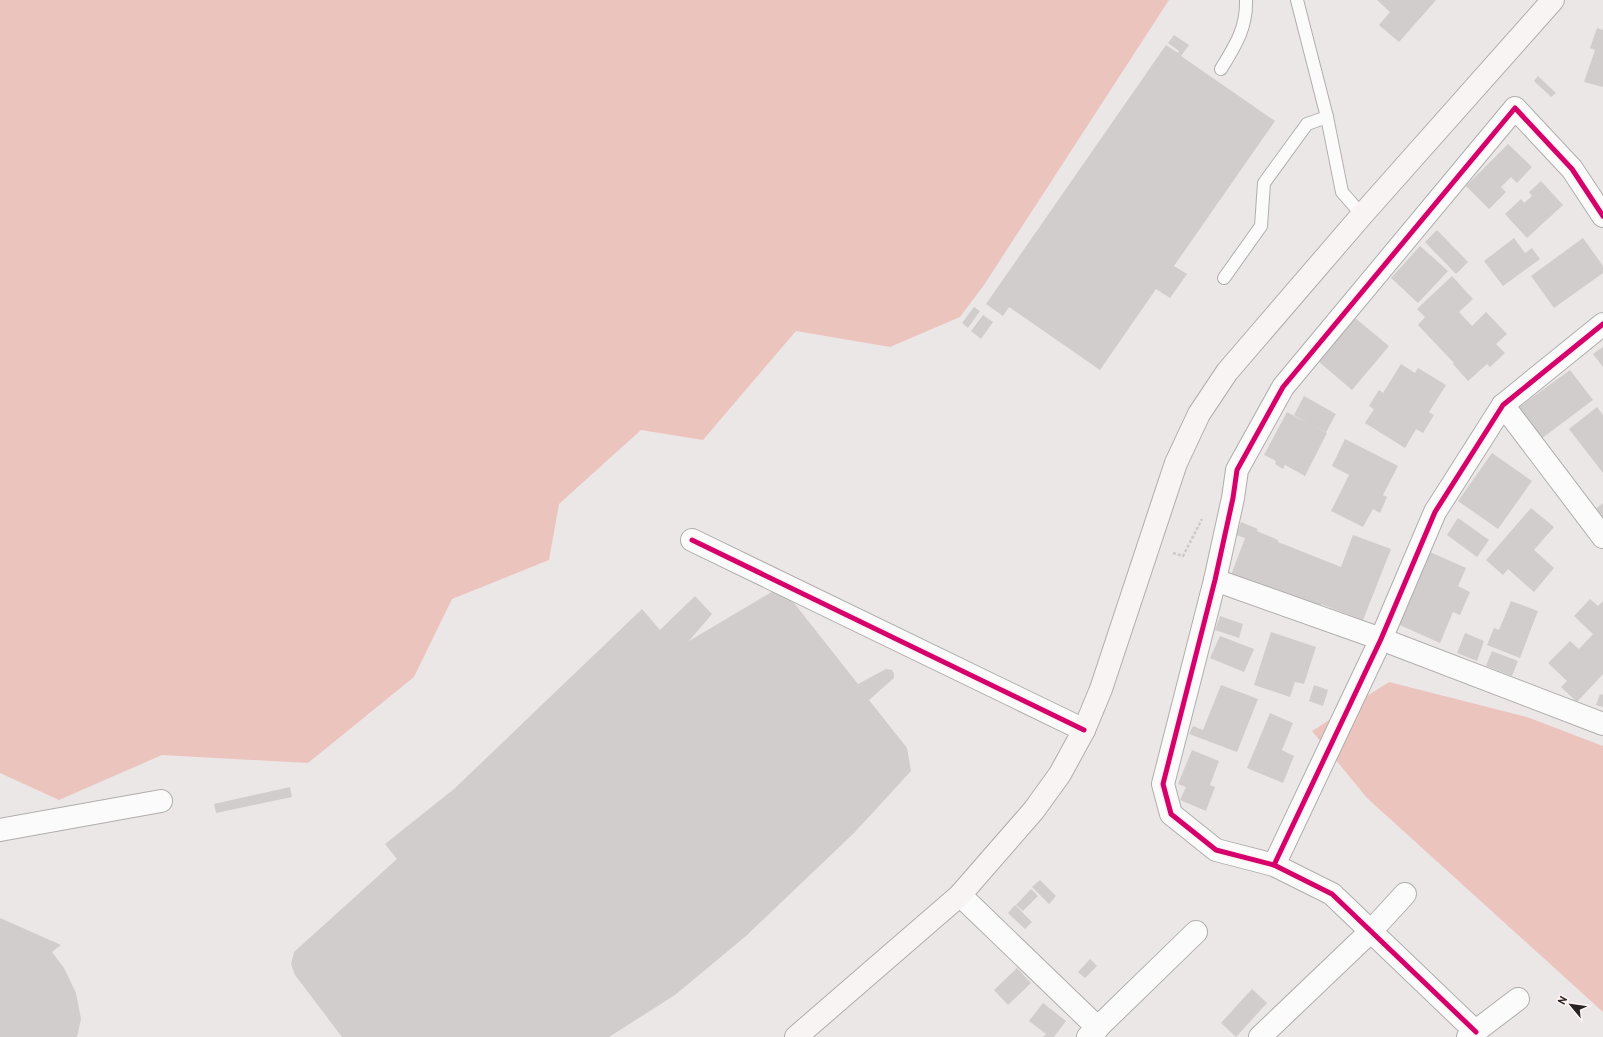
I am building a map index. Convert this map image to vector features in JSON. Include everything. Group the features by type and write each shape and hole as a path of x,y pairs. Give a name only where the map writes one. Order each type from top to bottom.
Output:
{"street":[{"path":"796,1037 960,895 1034,810 1060,774 1084,730 1101,689 1176,463 1199,414 1227,372 1362,215 1553,0"},
{"path":"1518,999 1472,1034 1371,931 1332,894 1274,865 1216,850 1171,814 1163,784 1215,580 1233,498 1237,470 1284,387 1515,108 1572,170 1603,216"},
{"path":"1274,865 1381,639 1435,512 1503,405 1603,324"},
{"path":"1503,405 1603,537"},
{"path":"692,540 1084,730"},
{"path":"1215,580 1381,639 1603,724"},
{"path":"0,830 160,801"},
{"path":"1260,1037 1371,931 1405,894"},
{"path":"960,895 1093,1032 1196,932"}],"lane":[{"path":"1221,69 1239,39 1246,17 1246,0"},
{"path":"1297,0 1327,117 1342,192 1362,215"},
{"path":"1224,278 1261,226 1264,183 1307,124 1327,117"}],"path":[{"path":"1149,546 1183,556 1204,514"}],"shaded area":[{"path":"0,0 1169,0 984,285 960,317 890,347 796,331 703,440 641,430 559,504 549,560 452,599 414,677 308,763 162,755 59,800 0,773"},
{"path":"1389,682 1527,717 1603,746 1603,1012 1367,798 1312,731"}],"building":[{"path":"1377,0 1436,0 1399,42 1379,25 1390,12"},
{"path":"1597,28 1603,30 1603,87 1584,82 1595,50 1590,48"},
{"path":"1174,35 1189,45 1181,56 1275,121 1174,266 1187,274 1170,298 1156,289 1100,370 1009,307 1003,316 986,304 1166,45 1178,53 1179,51 1168,43"},
{"path":"1538,76 1556,93 1551,97 1534,81"},
{"path":"1508,144 1532,167 1517,183 1511,177 1501,187 1506,192 1489,209 1466,186"},
{"path":"1541,181 1563,205 1527,238 1505,214 1521,199 1524,203 1532,196 1529,192"},
{"path":"1437,230 1468,262 1456,274 1425,242"},
{"path":"1514,238 1525,253 1532,248 1540,259 1503,286 1484,261"},
{"path":"1583,238 1603,266 1603,273 1554,308 1531,276"},
{"path":"1420,246 1448,271 1418,303 1391,278"},
{"path":"1452,276 1473,299 1459,312 1472,326 1486,312 1507,334 1496,344 1505,353 1490,367 1487,364 1468,381 1453,364 1454,363 1418,325 1425,317 1417,309"},
{"path":"974,307 980,311 968,328 962,323"},
{"path":"983,315 993,322 981,339 971,331"},
{"path":"1355,318 1389,346 1352,390 1318,361"},
{"path":"1603,347 1603,367 1593,354"},
{"path":"1401,364 1415,373 1418,368 1446,385 1429,412 1434,415 1423,433 1416,429 1405,448 1365,423 1374,409 1369,406 1379,390 1383,393"},
{"path":"1570,370 1593,400 1541,439 1518,408"},
{"path":"1304,396 1336,414 1326,432 1314,426 1327,433 1305,476 1285,465 1283,469 1275,464 1276,461 1264,455 1287,412 1309,424 1294,415"},
{"path":"1597,407 1603,415 1603,473 1569,429"},
{"path":"1345,439 1398,466 1383,495 1387,497 1380,513 1373,509 1363,527 1331,511 1349,475 1332,466"},
{"path":"1492,453 1532,481 1498,529 1458,501"},
{"path":"1603,503 1603,521 1594,510"},
{"path":"1531,508 1554,527 1534,550 1554,568 1534,592 1508,569 1503,575 1486,560"},
{"path":"1458,518 1489,540 1477,557 1447,535"},
{"path":"1241,522 1258,529 1257,531 1278,540 1278,542 1341,567 1353,535 1391,549 1363,620 1321,604 1319,609 1231,575 1245,538 1236,535"},
{"path":"1428,538 1435,541 1430,552 1466,568 1458,586 1470,592 1460,615 1453,612 1440,643 1393,622"},
{"path":"775,590 794,603 858,684 886,669 892,670 894,674 894,678 869,700 907,748 911,771 855,832 746,936 675,995 609,1037 342,1037 295,975 291,964 294,952 397,859 385,844 454,789 642,609 660,630 695,596 712,614 689,641"},
{"path":"1590,599 1598,606 1603,601 1603,674 1577,702 1561,687 1567,681 1548,663 1570,641 1579,649 1593,634 1574,616"},
{"path":"1511,601 1538,611 1520,658 1487,645 1494,628 1499,630"},
{"path":"1220,616 1243,624 1239,638 1215,630"},
{"path":"1271,632 1316,647 1304,684 1295,682 1290,697 1254,685"},
{"path":"1465,633 1484,641 1477,661 1457,653"},
{"path":"1220,636 1254,649 1244,672 1210,658"},
{"path":"1492,651 1518,661 1512,676 1486,666"},
{"path":"1221,685 1258,699 1237,752 1189,734 1193,726 1203,730"},
{"path":"1314,685 1328,690 1323,706 1309,701"},
{"path":"1600,694 1603,695 1603,707 1596,705"},
{"path":"1270,713 1293,723 1282,750 1294,756 1283,783 1247,768"},
{"path":"1192,750 1219,761 1210,785 1215,787 1206,811 1180,800 1186,787 1178,784"},
{"path":"290,787 292,797 216,813 214,804"},
{"path":"1040,880 1056,896 1049,904 1032,887"},
{"path":"1031,889 1038,896 1023,911 1016,905"},
{"path":"1015,905 1032,922 1025,929 1008,913"},
{"path":"0,918 61,945 52,952 64,968 76,993 81,1019 77,1037 0,1037"},
{"path":"1090,959 1097,966 1085,978 1078,972"},
{"path":"1017,968 1031,983 1008,1005 994,990"},
{"path":"1252,989 1267,1003 1236,1037 1221,1023"},
{"path":"1043,1003 1066,1021 1054,1037 1043,1037 1046,1034 1029,1021"}],"cycle path":[{"path":"1476,1032 1332,894 1274,865 1216,850 1171,814 1163,784 1215,580 1233,498 1237,470 1283,387 1515,108 1572,169 1603,216"},
{"path":"1274,865 1381,639 1435,512 1503,405 1603,324"},
{"path":"692,540 1084,730"}]}
